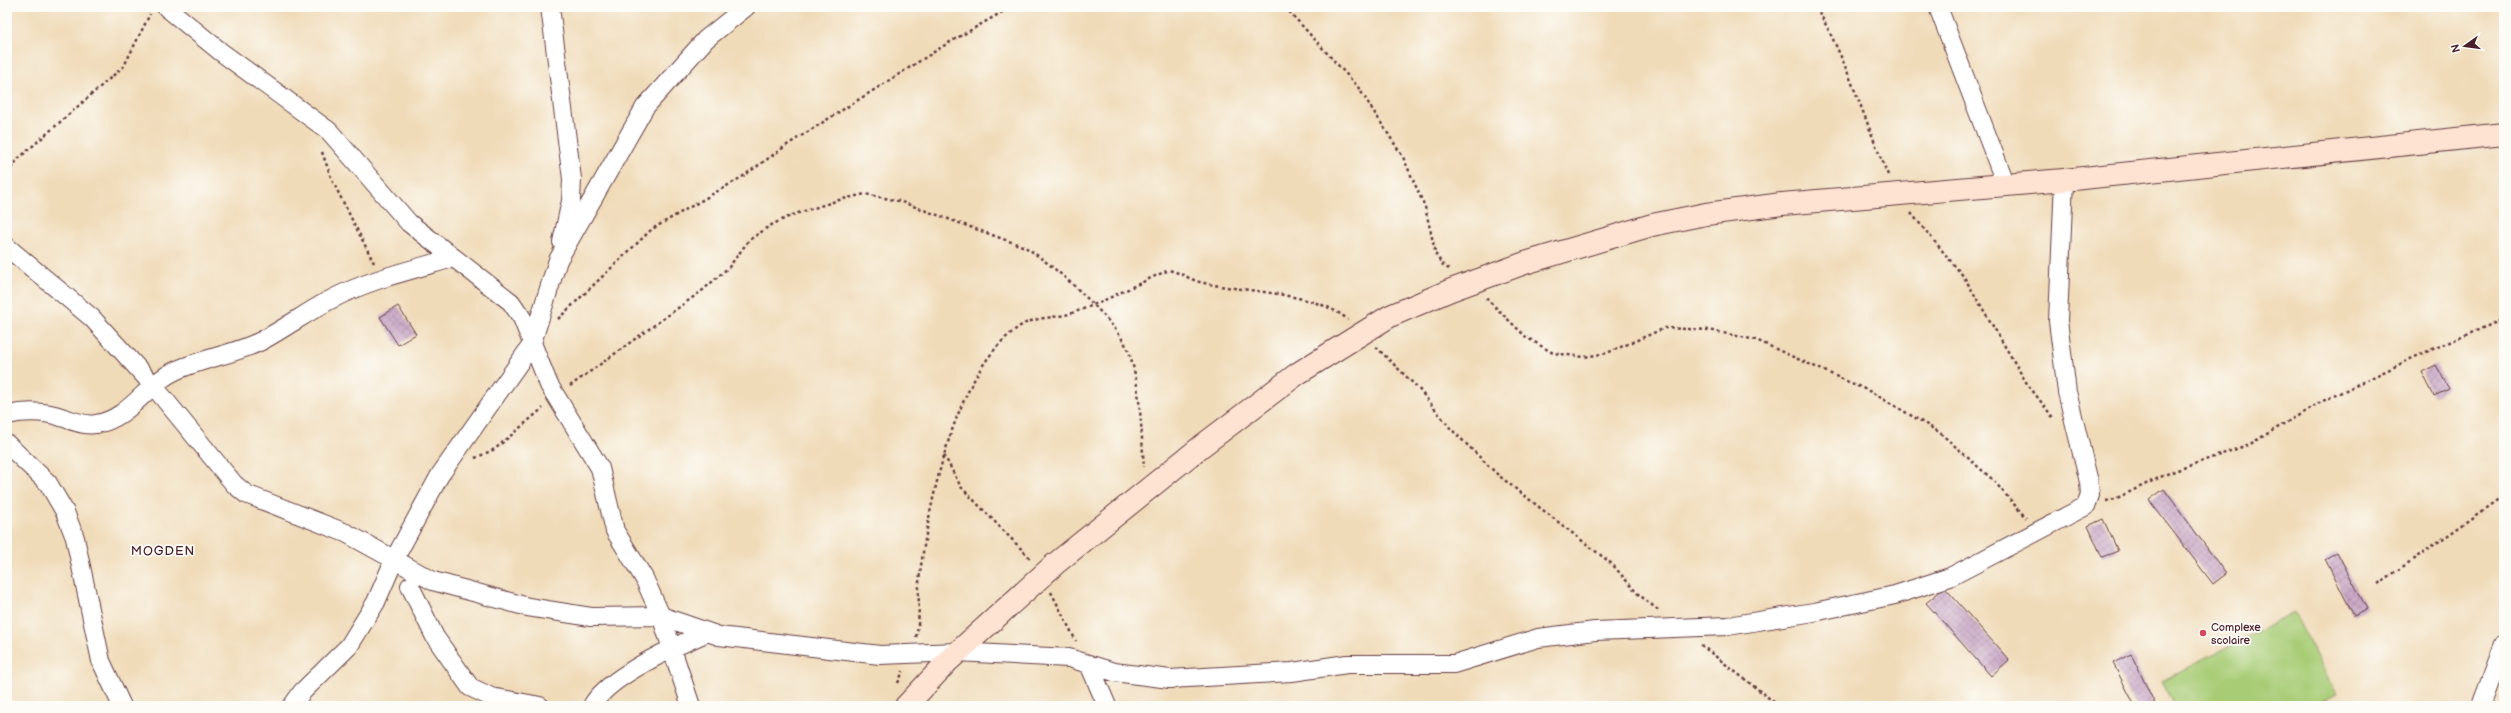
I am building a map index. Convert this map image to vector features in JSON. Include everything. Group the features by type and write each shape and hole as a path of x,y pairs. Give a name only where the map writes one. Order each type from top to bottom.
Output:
{"street":[{"path":"166,7 221,52 329,131 409,223 511,302 522,318 531,346 556,397 600,468 615,531 644,578 661,616 692,706"},
{"path":"292,706 302,692 349,646 376,602 395,558 440,476 531,346 558,260 571,201 572,179 550,7"},
{"path":"558,260 644,107 706,39 746,7"},
{"path":"1938,7 2006,185"},
{"path":"906,706 957,652 1043,575 1203,445 1297,374 1360,332 1390,316 1470,282 1585,243 1652,224 1706,214 1782,204 2064,180 2504,134"},
{"path":"7,247 92,318 152,384 234,484 246,494 346,533 395,558 433,581 528,607 591,617 661,616 719,636 872,654 957,652 1069,658 1114,672 1170,679 1292,672 1347,664 1454,664 1538,638 1596,631 1728,626 1814,612 1895,595 1950,577 2086,506 2090,495 2089,482 2067,392 2058,321 2064,180"},
{"path":"7,415 31,411 63,417 76,423 95,425 113,419 127,411 152,384 177,370 262,340 329,300 380,278 453,258"},
{"path":"7,444 48,483 65,512 75,538 101,661 122,706"},
{"path":"376,602 410,586 433,581"},
{"path":"410,586 435,637 470,686 491,697 540,706"},
{"path":"592,706 596,700 614,683 672,648 708,632"},
{"path":"2481,706 2504,644"},
{"path":"1089,664 1107,706"}],"path":[{"path":"7,173 19,158 124,66 155,7"},
{"path":"553,324 652,229 742,177 787,145 932,53 1011,7"},
{"path":"1285,7 1358,87 1402,157 1425,207 1436,255 1442,265 1470,282 1526,337 1553,353 1584,357 1607,353 1665,328 1709,330 1756,340 1873,393 1939,432 1993,480 2038,532"},
{"path":"1816,7 1848,71 1870,134 1896,195 1964,277 2026,382 2057,422"},
{"path":"320,145 332,180 370,253 380,278"},
{"path":"474,459 495,449 556,397 703,290 729,267 749,240 773,224 802,211 865,194 899,201 1025,247 1040,256 1093,304 1120,334 1130,355 1139,406 1146,492"},
{"path":"897,686 910,654 917,630 919,575 947,441 972,384 1002,340 1024,324 1069,314 1169,270 1184,274 1202,283 1271,293 1338,311 1399,368 1451,429 1498,475 1612,564 1636,593 1779,706"},
{"path":"2086,506 2116,499 2169,473 2250,444 2321,402 2419,355 2504,319"},
{"path":"944,455 962,487 1030,558 1043,575 1089,664"},
{"path":"2378,584 2504,496"}],"green space":[{"path":"2294,613 2337,694 2314,706 2175,706 2162,681"}],"building":[{"path":"398,306 416,334 398,345 380,317"},
{"path":"2436,365 2449,389 2434,396 2422,372"},
{"path":"2164,489 2226,574 2213,584 2149,500"},
{"path":"2103,519 2118,551 2102,557 2088,526"},
{"path":"2337,552 2367,609 2354,616 2325,559"},
{"path":"1946,589 2009,660 1991,676 1926,603 1939,592"},
{"path":"2131,654 2156,706 2135,706 2113,663"}],"place":[{"name":"Complexe scolaire","path":"2203,633"}],"district":[{"name":"MOGDEN","path":"163,550"}]}
